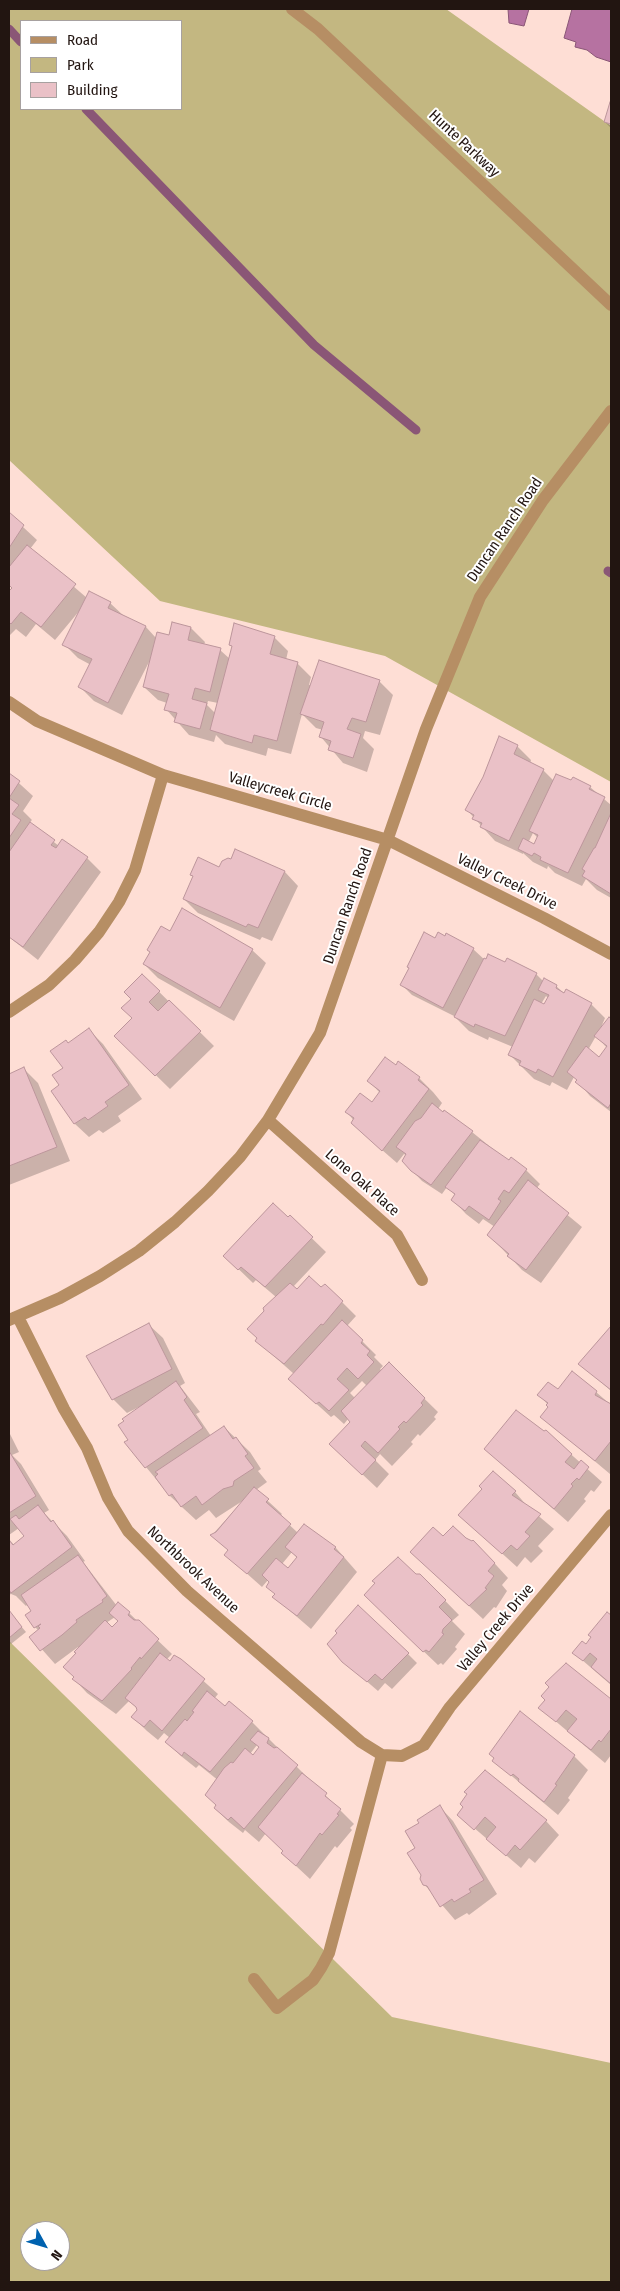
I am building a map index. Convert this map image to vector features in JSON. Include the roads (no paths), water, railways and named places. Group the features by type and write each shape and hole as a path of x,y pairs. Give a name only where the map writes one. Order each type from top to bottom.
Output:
{"street":[{"name":"Hunte Parkway","path":"292,9 318,29 611,305"},
{"name":"Duncan Ranch Road","path":"13,1319 60,1298 139,1251 175,1222 208,1191 240,1157 268,1120 320,1033 426,728 480,597 542,500 611,411"},
{"name":"Valleycreek Circle","path":"9,702 37,721 163,775 388,840"},
{"path":"9,1012 49,984 76,960 114,910 135,870 163,775"},
{"name":"Valley Creek Drive","path":"388,840 544,918 611,954"},
{"name":"Lone Oak Place","path":"268,1120 397,1235 422,1280"},
{"name":"Northbrook Avenue","path":"13,1319 87,1448 108,1498 128,1531 187,1592 361,1742 382,1754 402,1756"},
{"name":"Valley Creek Drive","path":"402,1756 424,1745 450,1707 611,1515"},
{"path":"254,1979 277,2008 313,1980 321,1968 329,1953 382,1754"}],"waterway":[{"path":"9,29 20,41"},
{"path":"87,110 314,345 416,430"}]}
